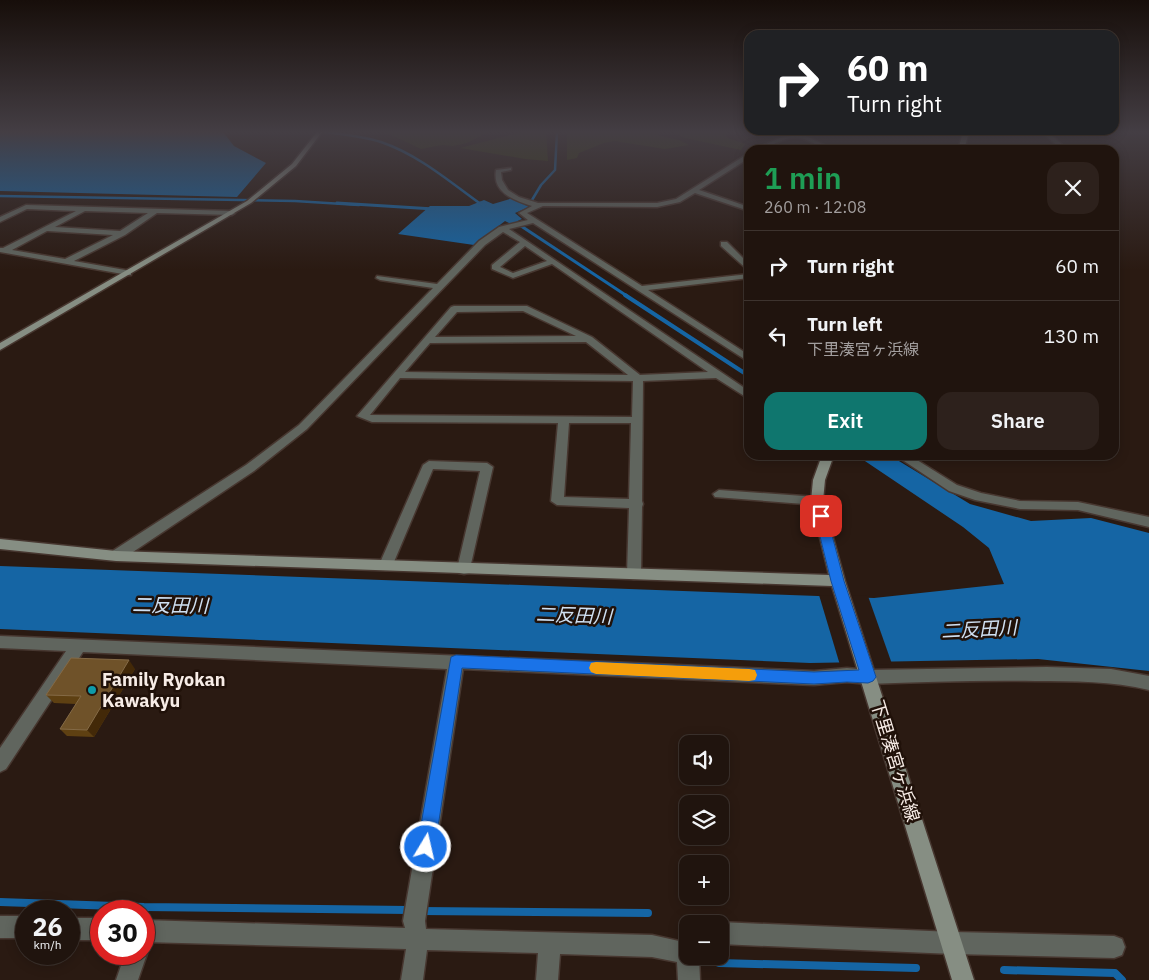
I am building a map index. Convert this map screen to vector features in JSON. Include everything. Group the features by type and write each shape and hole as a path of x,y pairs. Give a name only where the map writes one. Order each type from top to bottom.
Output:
{"street":[{"path":"0,347 232,213 257,197 279,178"},
{"path":"499,178 502,190 514,198 539,206"},
{"path":"716,178 678,201 663,204 557,204 539,206 522,213 744,357"},
{"path":"696,191 744,207"},
{"path":"734,204 744,201"},
{"path":"0,220 26,207 232,213"},
{"path":"2,250 83,209"},
{"path":"64,263 122,233 155,210"},
{"path":"116,556 250,468 302,427 482,243 506,228 532,221"},
{"path":"48,228 122,233"},
{"path":"506,228 744,393"},
{"path":"525,242 495,267 513,276 553,262"},
{"path":"724,244 744,264"},
{"path":"2,250 128,274"},
{"path":"639,289 744,277"},
{"path":"380,278 440,286"},
{"path":"637,420 372,418 363,416 454,309 524,308 589,339 638,378"},
{"path":"427,340 589,339"},
{"path":"397,375 638,378 718,375"},
{"path":"634,574 637,504 638,378"},
{"path":"564,420 557,500 637,504"},
{"name":"下里湊宮ヶ浜線","path":"826,460 819,480 817,501 838,581 953,943 963,980"},
{"path":"909,460 953,488 979,497 1020,504 1078,506 1149,522"},
{"path":"386,565 429,465 487,467 464,569"},
{"path":"719,494 817,501"},
{"path":"0,544 16,548 116,556 838,581"},
{"path":"0,642 814,678 866,672 1002,673 1102,675 1149,683"},
{"path":"0,763 78,646"},
{"path":"412,980 417,921 456,662"},
{"path":"155,932 417,921 550,944 652,946 679,953"},
{"path":"0,926 15,927"},
{"path":"729,933 953,943 1114,947"},
{"path":"548,980 550,944"},
{"path":"127,980 132,965"},
{"path":"688,965 689,980"}],"water":[{"path":"0,178 253,178 237,197 0,191"},
{"path":"513,198 529,207 515,213 522,219 511,224 505,221 474,245 398,234 430,206 469,206 484,200 493,204"},
{"name":"二反田川","path":"863,460 897,460 970,504 1031,521 1091,518 1149,533 1149,671 1038,659 810,663 0,629 0,566 874,598 1004,584 989,548 963,527"}],"pier":[{"path":"819,595 868,596 892,664 840,665"}],"building":[{"path":"71,658 129,660 87,730 60,729 81,696 46,695"}],"waterway":[{"path":"445,178 482,205"},
{"path":"532,200 548,178"},
{"path":"0,196 295,201 359,205"},
{"path":"337,203 434,209"},
{"path":"480,203 484,206"},
{"path":"515,222 627,296"},
{"path":"625,295 744,373"},
{"path":"0,902 144,907 409,910"},
{"path":"420,911 648,913"},
{"path":"729,963 916,968"},
{"path":"1004,970 1115,973 1122,980"}],"slow traffic":[{"path":"596,668 749,675"}],"place":[{"name":"Family Ryokan Kawakyu","path":"92,690"}],"route":[{"path":"426,847 456,662 814,678 847,675 868,677 838,581 821,516"}]}
